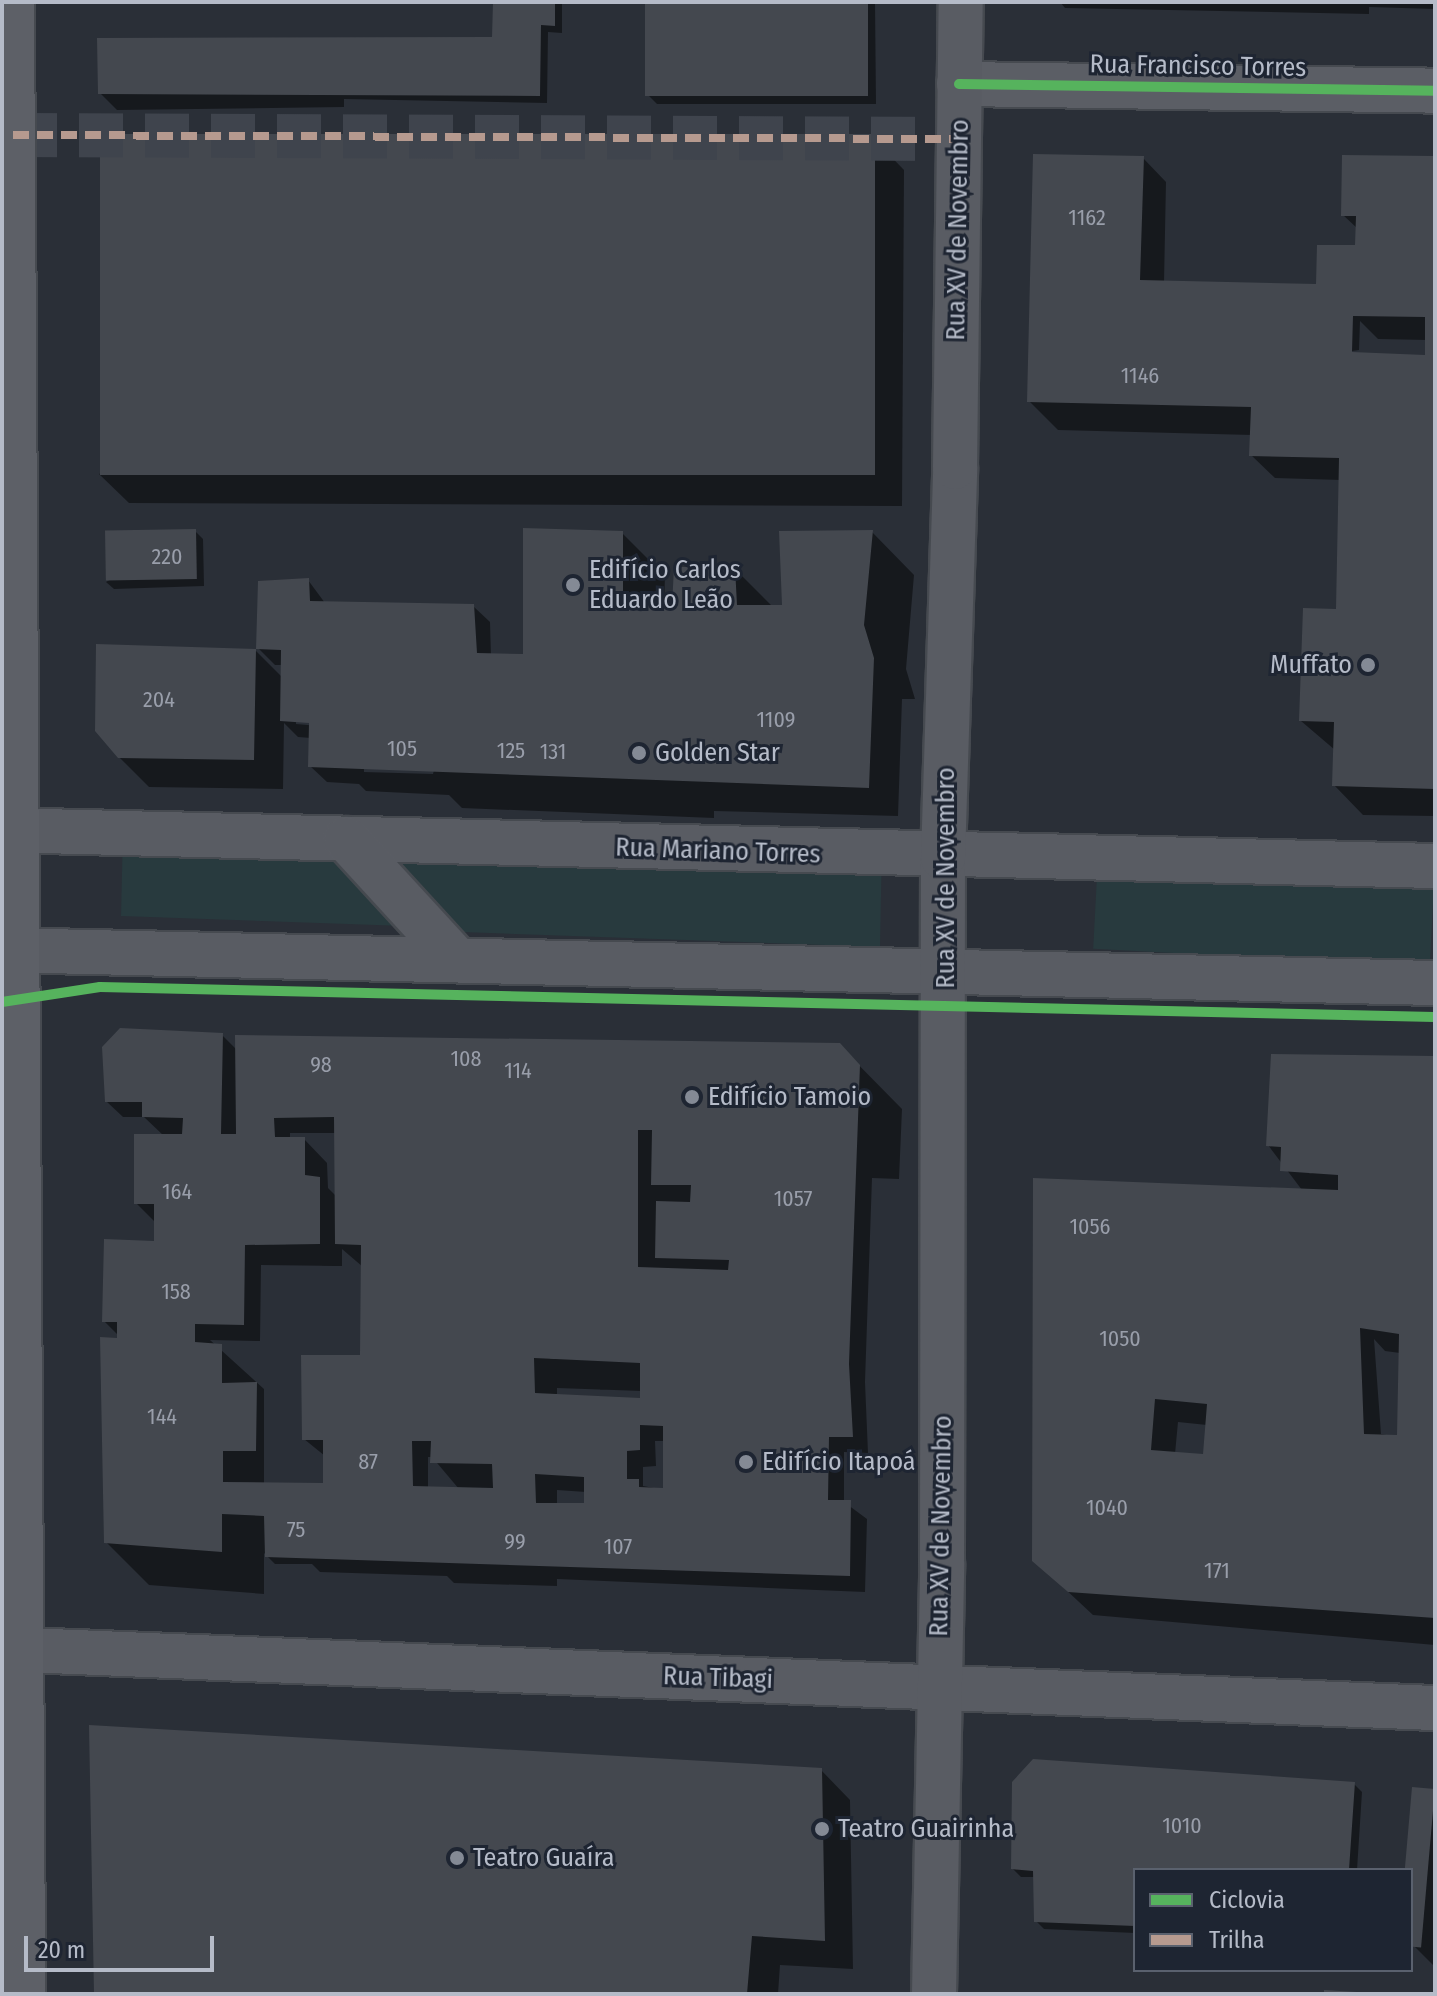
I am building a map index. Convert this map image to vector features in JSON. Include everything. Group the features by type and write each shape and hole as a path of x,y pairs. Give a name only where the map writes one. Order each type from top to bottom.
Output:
{"main road":[{"path":"12,2 9,831 11,1649 23,1994"},
{"name":"Rua XV de Novembro","path":"934,1994 945,971 943,858 961,2"},
{"name":"Rua Mariano Torres","path":"9,831 943,858 1435,866"},
{"path":"346,839 456,959"},
{"path":"9,950 1435,983"},
{"name":"Rua Tibagi","path":"11,1649 1435,1708"}],"street":[{"name":"Rua Francisco Torres","path":"959,84 1435,91"}],"shaded area":[{"path":"123,829 342,832 434,927 121,916"},
{"path":"366,836 882,844 880,947 462,932"},
{"path":"1098,857 1435,875 1430,967 1093,949"}],"building":[{"path":"493,2 555,2 555,26 541,25 540,96 98,94 97,38 492,37"},
{"path":"645,2 868,2 868,96 645,96"},
{"path":"100,134 875,134 875,475 100,475"},
{"path":"1033,154 1144,156 1140,280 1316,284 1317,245 1355,245 1356,216 1341,216 1342,155 1435,156 1435,789 1332,786 1334,722 1299,721 1303,608 1336,609 1339,458 1249,456 1251,407 1027,402","holes":["1353,316 1425,317 1425,355 1352,352"]},
{"path":"523,528 623,531 623,603 672,606 674,567 735,567 737,605 782,605 779,531 873,530 864,625 874,658 869,788 308,767 309,723 280,721 281,650 256,649 258,581 309,578 310,601 474,604 477,653 523,654"},
{"path":"196,529 197,579 106,581 105,531"},
{"path":"96,644 256,649 254,760 118,758 95,731"},
{"path":"120,1028 223,1033 221,1134 236,1134 235,1035 840,1043 860,1065 849,1364 853,1437 829,1437 828,1500 851,1500 850,1576 265,1557 264,1516 222,1514 222,1552 104,1543 100,1337 117,1338 117,1322 102,1322 104,1239 154,1241 154,1204 134,1204 134,1134 182,1134 183,1118 142,1117 142,1102 105,1102 102,1047","holes":["334,1117 335,1244 361,1245 360,1355 301,1355 302,1440 323,1440 323,1483 223,1482 223,1451 256,1451 257,1382 222,1383 222,1344 195,1342 195,1324 244,1325 245,1245 320,1244 320,1177 305,1175 305,1137 275,1137 274,1118","638,1130 652,1130 651,1185 691,1185 690,1202 656,1201 655,1258 729,1260 728,1270 638,1267","534,1358 640,1363 640,1398 535,1393","640,1425 663,1426 663,1488 639,1487 639,1479 627,1479 627,1451 640,1450","412,1441 431,1441 430,1463 492,1464 493,1488 413,1486","535,1474 584,1477 584,1503 536,1503"]},
{"path":"1271,1054 1435,1056 1435,1618 1068,1592 1032,1561 1033,1178 1338,1190 1338,1175 1280,1171 1281,1147 1266,1146","holes":["1360,1328 1399,1334 1397,1435 1364,1434","1155,1399 1207,1404 1203,1454 1151,1450"]},
{"name":"Teatro Guaíra","path":"89,1725 822,1768 825,1941 752,1936 747,1994 94,1994"},
{"path":"1033,1759 1355,1782 1349,1868 1133,1868 1133,1926 1034,1922 1033,1871 1011,1869 1012,1782"},
{"path":"1412,1787 1435,1789 1421,1947 1413,1947 1413,1868 1405,1868"},
{"path":"1324,1990 1357,1992 1357,1994 1324,1994"}],"tunnel":[{"path":"13,135 958,139"}],"marked path":[{"path":"13,135 958,139"}],"cycle path":[{"path":"959,84 1435,91"},
{"path":"2,1002 100,987 1435,1017"}],"place":[{"name":"Edifício Carlos Eduardo Leão","path":"573,585"},
{"name":"Muffato","path":"1368,665"},
{"name":"Golden Star","path":"639,753"},
{"name":"Edifício Tamoio","path":"692,1097"},
{"name":"Edifício Itapoá","path":"746,1462"},
{"name":"Teatro Guairinha","path":"822,1829"},
{"name":"Teatro Guaíra","path":"457,1858"}]}
